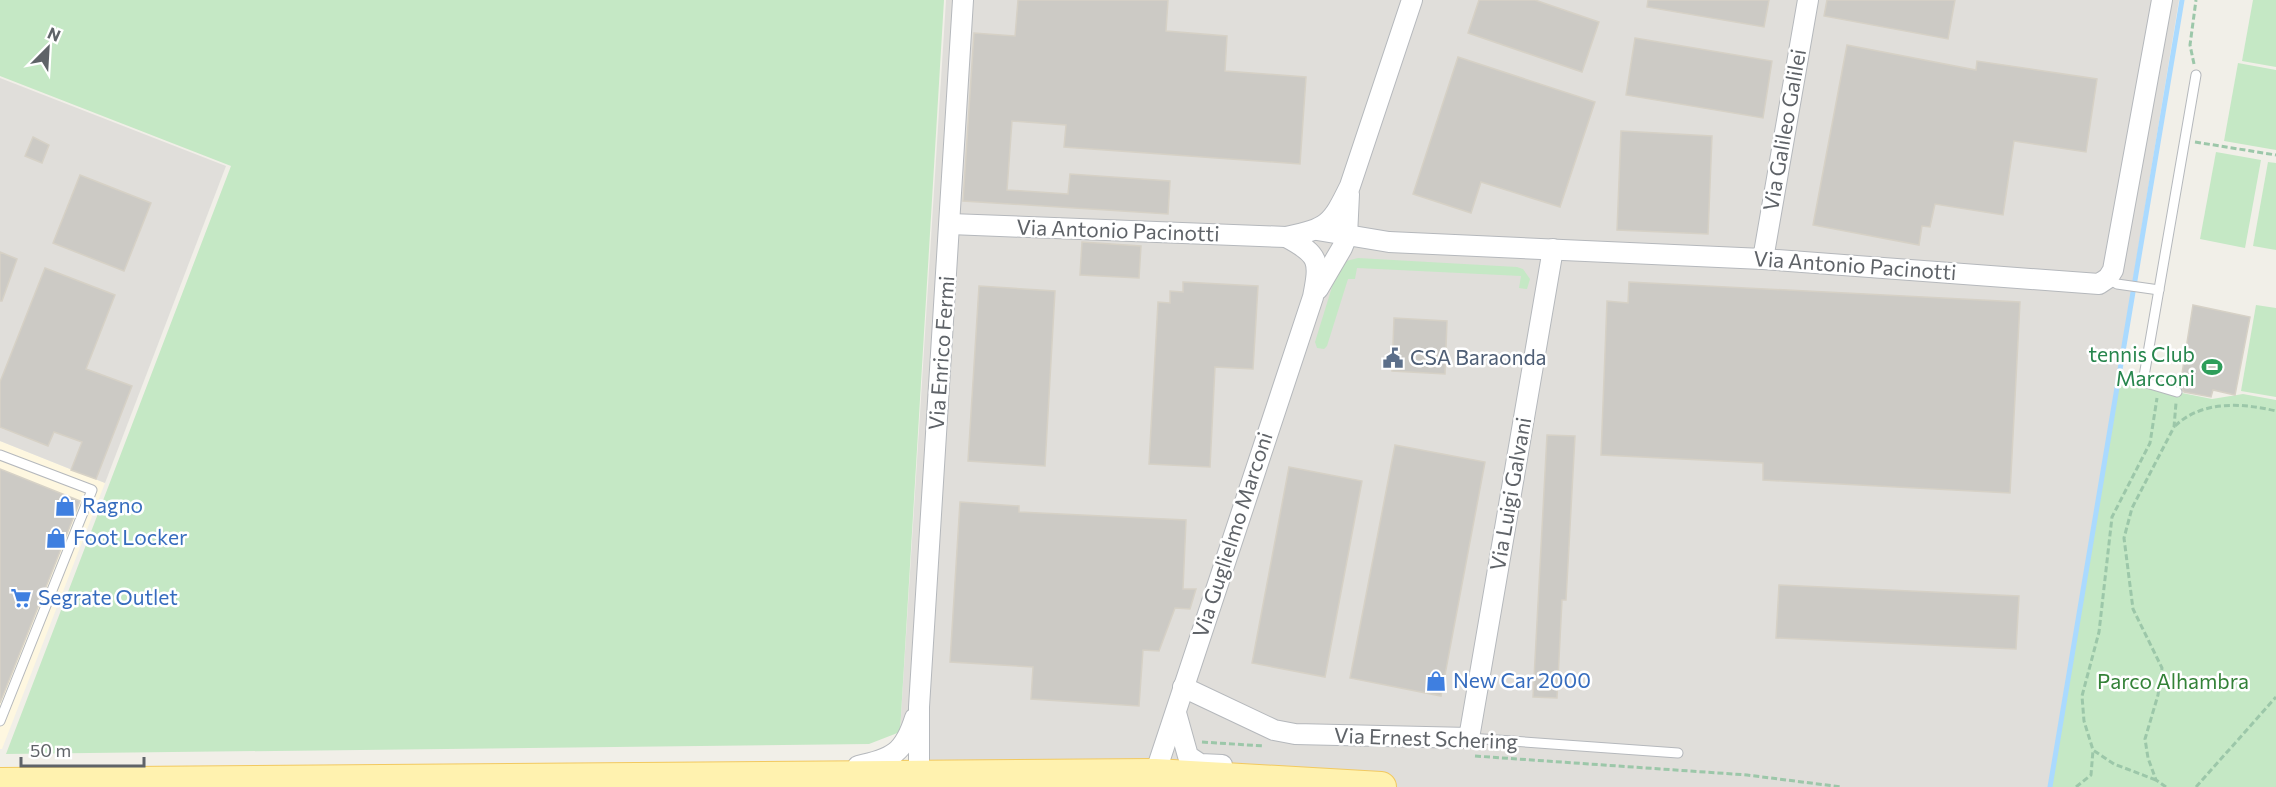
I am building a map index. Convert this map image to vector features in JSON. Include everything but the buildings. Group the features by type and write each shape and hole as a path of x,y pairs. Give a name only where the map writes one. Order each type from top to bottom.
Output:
{"main road":[{"path":"5,777 60,782 822,778 919,782 1155,781 1381,787"}],"street":[{"name":"Via Enrico Fermi","path":"919,782 919,707 963,0"},
{"name":"Via Guglielmo Marconi","path":"1317,230 1327,224 1337,212 1350,186 1412,0"},
{"name":"Via Galileo Galilei","path":"1763,259 1808,0"},
{"path":"2112,281 2162,0"},
{"name":"Via Guglielmo Marconi","path":"1313,297 1338,256 1347,236 1350,186"},
{"name":"Via Antonio Pacinotti","path":"950,224 1286,237"},
{"name":"Via Antonio Pacinotti","path":"1317,230 1389,242 1763,259 2099,284 2112,281"},
{"path":"1286,237 1317,230"},
{"name":"Via Guglielmo Marconi","path":"1155,781 1175,711 1313,297 1318,272 1314,256 1306,248 1286,237"},
{"name":"Via Luigi Galvani","path":"1466,747 1553,249"},
{"name":"Via Ernest Schering","path":"1184,687 1274,730 1295,734 1466,747"},
{"name":"Via Enrico Fermi","path":"822,778 889,758 907,740 919,707"},
{"path":"1175,711 1188,756 1200,764 1261,766 1301,771 1326,784"}],"lane":[{"path":"2177,392 2143,382 2196,75"},
{"path":"2112,281 2159,290"},
{"path":"0,455 92,490 0,721"},
{"name":"Via Ernest Schering","path":"1466,747 1678,753"}],"path":[{"path":"2196,0 2190,45 2196,75"},
{"path":"2185,140 2276,155"},
{"path":"2076,787 2091,775 2093,750 2084,721 2082,696 2099,632 2112,517 2150,443 2159,387"},
{"path":"2174,427 2177,392"},
{"path":"2156,780 2148,758 2145,739 2158,695 2162,668 2133,609 2124,538 2132,508 2174,427 2183,419 2224,405 2255,406 2276,411"},
{"path":"2196,787 2276,697"},
{"path":"1184,744 1191,741 1269,747"},
{"path":"1466,747 1747,775 1842,787"},
{"path":"2093,750 2114,764 2156,780 2166,787"}],"shaded area":[{"path":"946,0 2179,0 2050,787 932,787 900,732"},
{"path":"0,78 226,166 105,483 0,441"},
{"path":"0,441 105,483 2,749 0,749"}],"green space":[{"path":"0,0 944,0 900,732 869,744 6,754 231,166 0,76"},
{"path":"2253,0 2276,0 2276,67 2242,61"},
{"path":"2238,63 2276,70 2276,150 2224,141"},
{"path":"2216,152 2261,160 2245,248 2200,239"},
{"path":"2268,162 2276,163 2276,250 2253,246"},
{"path":"1358,258 1517,267 1523,269 1530,279 1527,289 1519,288 1521,276 1357,268 1355,279 1348,279 1327,346 1324,349 1317,348 1315,342 1336,274 1346,261"},
{"path":"2256,305 2276,308 2276,397 2241,391"},
{"name":"Parco Alhambra","path":"2117,380 2212,399 2243,394 2276,400 2276,787 2050,787"}],"waterway":[{"path":"2050,787 2182,0"}],"place":[{"name":"CSA Baraonda","path":"1393,358"},
{"name":"tennis Club Marconi","path":"2212,367"},
{"name":"Ragno","path":"65,506"},
{"name":"Foot Locker","path":"56,538"},
{"name":"Segrate Outlet","path":"21,598"},
{"name":"New Car 2000","path":"1436,681"}]}
